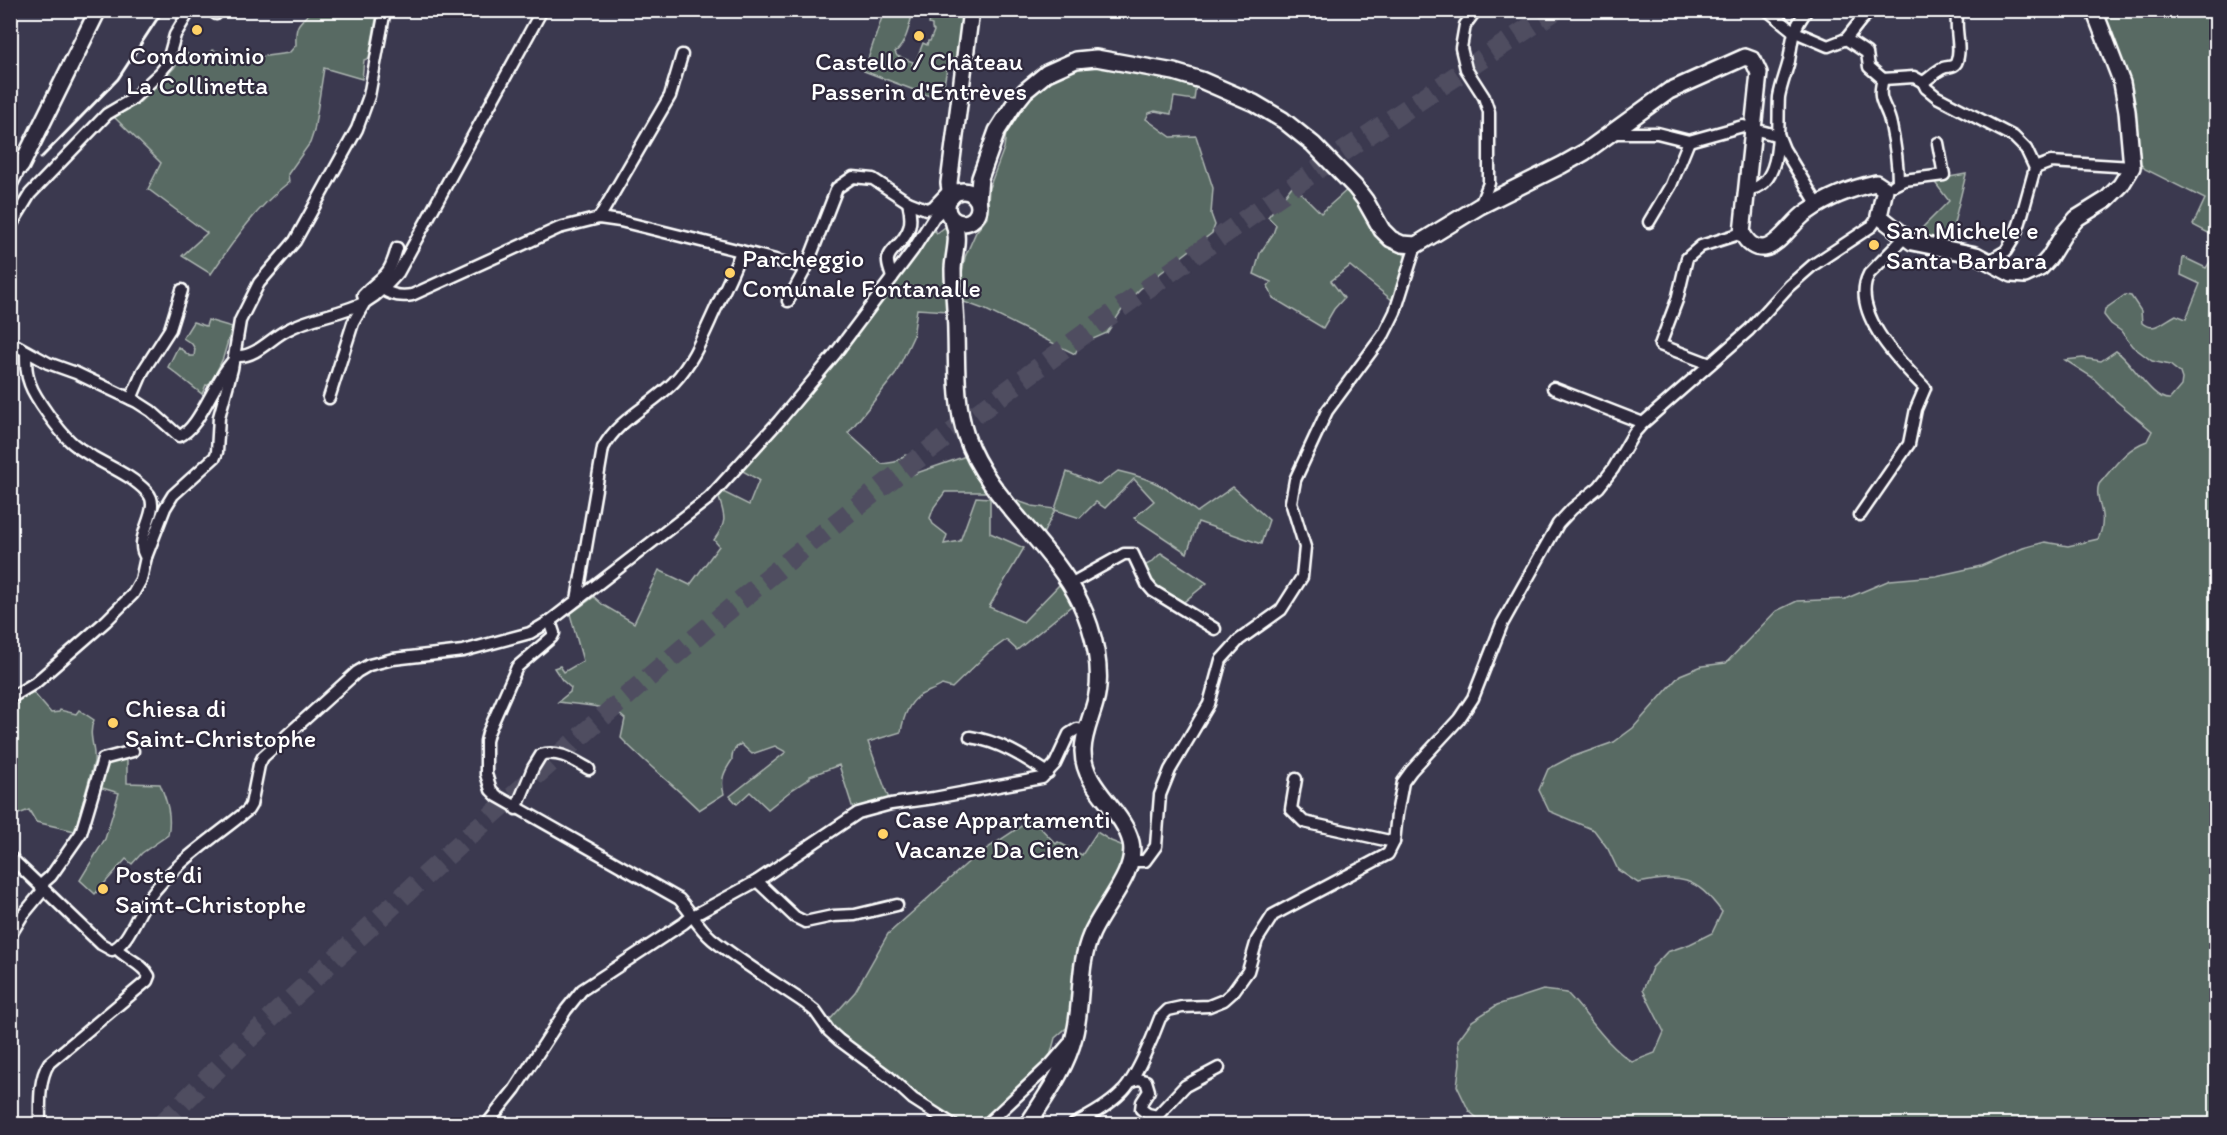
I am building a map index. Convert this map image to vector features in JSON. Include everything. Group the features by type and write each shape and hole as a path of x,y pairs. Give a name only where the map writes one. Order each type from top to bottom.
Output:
{"street":[{"path":"10,188 98,10"},
{"path":"10,226 30,195 107,114 131,100 160,74 167,64 175,34 190,10"},
{"path":"10,698 35,683 106,621 132,594 141,580 158,523 173,495 208,465 217,452 219,417 240,321 259,283 295,241 357,129 369,96 385,10"},
{"path":"10,342 48,363 131,399 151,411 175,434 183,435 191,428 225,369 238,356 254,352 286,330 340,313 364,302 383,289 398,273 542,10"},
{"path":"971,10 952,169 956,182 957,201 957,249 953,267 957,383 962,421 966,438 1000,495 1070,584 1084,611 1095,652 1098,688 1083,751 1085,763 1090,778 1131,841 1131,861 1091,935 1085,954 1074,1037 1059,1074 1028,1125"},
{"path":"1476,10 1465,25 1461,48 1466,69 1484,97 1489,112 1489,183 1480,206"},
{"path":"1767,10 1793,31 1828,46 1846,39 1872,10"},
{"path":"1748,189 1758,186 1768,175 1777,154 1780,94 1789,60 1793,31 1807,10"},
{"path":"1923,82 1943,68 1956,64 1958,47 1955,21 1958,10"},
{"path":"2032,10 2041,10"},
{"path":"1879,216 1904,237 1919,244 1976,255 2013,274 2025,275 2040,268 2077,218 2106,200 2121,185 2132,167 2122,83 2094,10"},
{"path":"1846,39 1867,53 1869,67 1883,79 1914,77 1923,82 1926,88 1937,97 2014,138 2026,149 2035,168 2020,222 2006,250 1989,261"},
{"path":"599,218 670,96 682,55"},
{"path":"10,857 106,948 116,948 125,942 132,925 160,884 210,839 248,810 263,757 357,672 369,665 386,660 464,651 530,633 550,621 709,498 779,421 835,354 938,212 957,201 980,178 997,131 1025,91 1047,72 1076,60 1096,58 1113,60 1174,72 1202,80 1254,103 1283,120 1313,144 1355,187 1382,230 1391,239 1402,244 1416,245 1480,206 1562,165 1612,134 1669,91 1745,57 1754,60 1758,68 1754,129 1742,233 1749,244 1755,247 1769,246 1804,213 1818,205 1868,185 1876,183 1891,186 1944,175 1938,143"},
{"path":"1074,1125 1114,1099 1130,1082 1160,1018 1168,1010 1209,1006 1224,1000 1233,992 1248,972 1257,940 1273,915 1388,854 1394,842 1403,782 1459,719 1473,698 1502,624 1558,524 1599,487 1643,423 1749,330 1789,286 1805,272 1872,226 1879,216 1891,186 1896,158 1891,122 1880,98 1883,79"},
{"path":"1612,134 1657,134 1689,141 1743,126 1779,136"},
{"path":"1779,136 1784,149 1818,205"},
{"path":"1649,222 1671,186 1689,141"},
{"path":"2035,168 2051,162 2132,167"},
{"path":"788,301 806,268 837,188 853,177 873,179 908,202 926,209 957,201 980,211 957,249"},
{"path":"957,201 962,224 972,221"},
{"path":"892,278 888,262 889,256 910,229 912,218 908,202"},
{"path":"383,289 388,293 401,296 411,295 559,228 599,218 620,221 806,268"},
{"path":"1710,364 1660,345 1677,300 1687,258 1701,246 1742,233"},
{"path":"1860,515 1909,444 1916,409 1925,388 1876,331 1866,297 1866,279 1869,273 1904,237"},
{"path":"1131,861 1145,861 1156,846 1160,795 1170,771 1209,704 1221,660 1239,640 1281,610 1302,577 1305,547 1291,502 1294,480 1327,411 1384,334 1395,312 1416,245"},
{"path":"329,398 353,323 364,302 363,295 387,275 397,248"},
{"path":"577,600 603,448 614,431 671,385 691,361 741,251"},
{"path":"131,399 143,371 170,329 182,290"},
{"path":"26,352 26,372 31,387 70,441 91,456 131,477 150,495 150,512 141,545 142,551 147,556"},
{"path":"1553,388 1643,423"},
{"path":"1070,584 1124,554 1133,554 1147,585 1153,591 1215,630"},
{"path":"550,621 554,633 552,637 517,667 486,741 488,783 497,796 516,809 678,899 712,939 805,1003 815,1011 829,1031 889,1077 913,1099 952,1125"},
{"path":"487,1125 515,1089 566,1010 582,990 691,917 757,881 858,813 891,804 1034,781 1048,773 1055,764 1069,734 1077,729 1088,731"},
{"path":"970,737 998,744 1048,773"},
{"path":"10,936 22,916 41,894 44,882 51,876 81,833 103,759 133,751"},
{"path":"516,809 532,768 541,755 552,752 573,759 589,769"},
{"path":"1296,779 1291,809 1304,822 1394,842"},
{"path":"757,881 795,917 804,921 855,915 897,905"},
{"path":"40,1125 42,1079 49,1064 147,981 149,976 145,970 122,955 116,948"},
{"path":"987,1125 1051,1064 1074,1037"},
{"path":"1130,1082 1138,1079 1146,1081 1149,1091 1142,1102 1141,1109 1157,1116 1185,1086 1219,1068"}],"green space":[{"path":"312,11 374,11 377,14 369,58 364,60 362,79 324,68 314,131 310,143 288,174 289,182 256,214 211,274 182,256 207,233 148,189 161,163 113,116 138,104 174,68 184,52 202,61 213,50 251,58 289,53 296,45 298,25"},
{"path":"884,11 913,11 905,39 895,52 897,56 913,62 912,65 915,66 923,43 927,45 934,31 932,25 929,24 932,11 965,11 957,61 949,59 944,84 934,92 935,98 864,71"},
{"path":"2099,11 2216,11 2216,237 2193,225 2205,199 2145,169 2137,160"},
{"path":"1097,63 1125,67 1196,84 1194,100 1174,97 1171,114 1155,111 1149,113 1146,119 1171,137 1196,136 1213,188 1211,214 1215,225 1212,233 1140,289 1127,302 1107,333 1079,345 1075,354 986,310 964,302 962,273 965,257 976,232 987,218 989,188 1004,148 1007,125 1023,102 1054,75 1074,66"},
{"path":"1966,174 1949,244 1922,239 1916,234 1949,201 1933,180"},
{"path":"1293,185 1321,213 1348,189 1371,227 1385,243 1403,253 1407,258 1392,300 1350,266 1331,281 1344,298 1334,309 1323,328 1273,298 1268,286 1271,282 1254,274 1260,253 1273,234 1276,225 1268,217"},
{"path":"948,225 948,311 917,309 913,337 895,375 848,433 882,464 895,462 905,455 911,456 911,475 969,455 987,488 985,492 945,492 934,507 930,518 933,524 947,535 944,544 960,541 976,497 990,498 990,533 1024,548 989,607 1023,622 1062,582 1076,602 1017,650 1006,640 988,653 952,688 942,685 919,696 907,712 901,732 868,742 889,799 854,812 839,765 810,776 768,809 750,792 737,804 730,796 786,752 775,746 752,754 741,744 734,750 724,776 722,784 724,794 699,810 621,738 625,719 619,714 594,706 558,702 570,692 571,688 554,668 560,666 564,672 583,661 570,614 594,597 603,605 634,623 659,570 690,585 719,546 714,540 722,528 724,519 718,495 721,491 749,505 759,480 741,470 851,343 934,230 937,233"},
{"path":"2216,253 2216,1124 1484,1124 1469,1111 1457,1086 1460,1063 1458,1040 1472,1021 1497,1005 1543,990 1567,993 1605,1038 1632,1062 1655,1053 1664,1032 1643,990 1652,968 1667,952 1712,933 1722,912 1704,891 1686,881 1665,879 1638,883 1618,870 1608,849 1594,830 1549,811 1539,790 1548,769 1569,758 1614,742 1633,728 1680,675 1702,666 1726,663 1776,611 1797,601 1845,599 1890,580 1936,576 1981,566 2023,548 2045,542 2068,546 2098,539 2102,522 2098,496 2099,484 2126,454 2147,441 2152,431 2092,377 2065,360 2083,358 2101,361 2116,351 2156,394 2170,399 2181,386 2180,373 2170,365 2152,361 2132,346 2121,331 2104,315 2105,309 2125,295 2131,296 2141,311 2142,323 2146,326 2159,325 2176,315 2186,319 2200,284 2181,275 2183,257 2206,268"},
{"path":"208,320 232,327 223,358 210,386 206,385 202,394 168,367 178,347 190,356 194,356 195,349 192,344 183,338 193,322 206,326"},
{"path":"1118,471 1160,486 1197,512 1233,487 1269,520 1261,544 1198,522 1187,553 1134,518 1154,501 1134,479 1105,508 1096,502 1080,518 1055,510 1040,540 1009,498 1032,506 1055,509 1067,472 1099,485"},
{"path":"1161,553 1207,583 1180,605 1153,587 1142,567 1152,562"},
{"path":"32,691 51,713 60,710 76,714 79,710 94,720 91,736 94,762 75,831 36,822 29,810 11,817 11,703"},
{"path":"127,758 127,783 160,784 168,809 168,835 142,853 132,864 126,859 95,894 80,880 105,839 119,793 99,787 107,762"},
{"path":"1032,819 1056,844 1058,842 1082,855 1097,832 1126,847 1122,871 1087,933 1072,1023 1055,1038 1049,1060 981,1124 958,1124 949,1116 913,1098 826,1024 855,992 888,934 974,857"}],"tunnel":[{"path":"162,1124 281,1008 531,780 748,594 845,516 943,439 1144,291 1348,148 1556,10"}],"railway":[{"path":"41,158 118,79 163,10"}],"place":[{"name":"Condominio La Collinetta","path":"197,30"},
{"name":"Castello / Château Passerin d'Entrèves","path":"919,36"},
{"name":"San Michele e Santa Barbara","path":"1874,245"},
{"name":"Parcheggio Comunale Fontanalle","path":"730,273"},
{"name":"Chiesa di Saint-Christophe","path":"113,723"},
{"name":"Case Appartamenti Vacanze Da Cien","path":"883,834"},
{"name":"Poste di Saint-Christophe","path":"103,889"}]}
